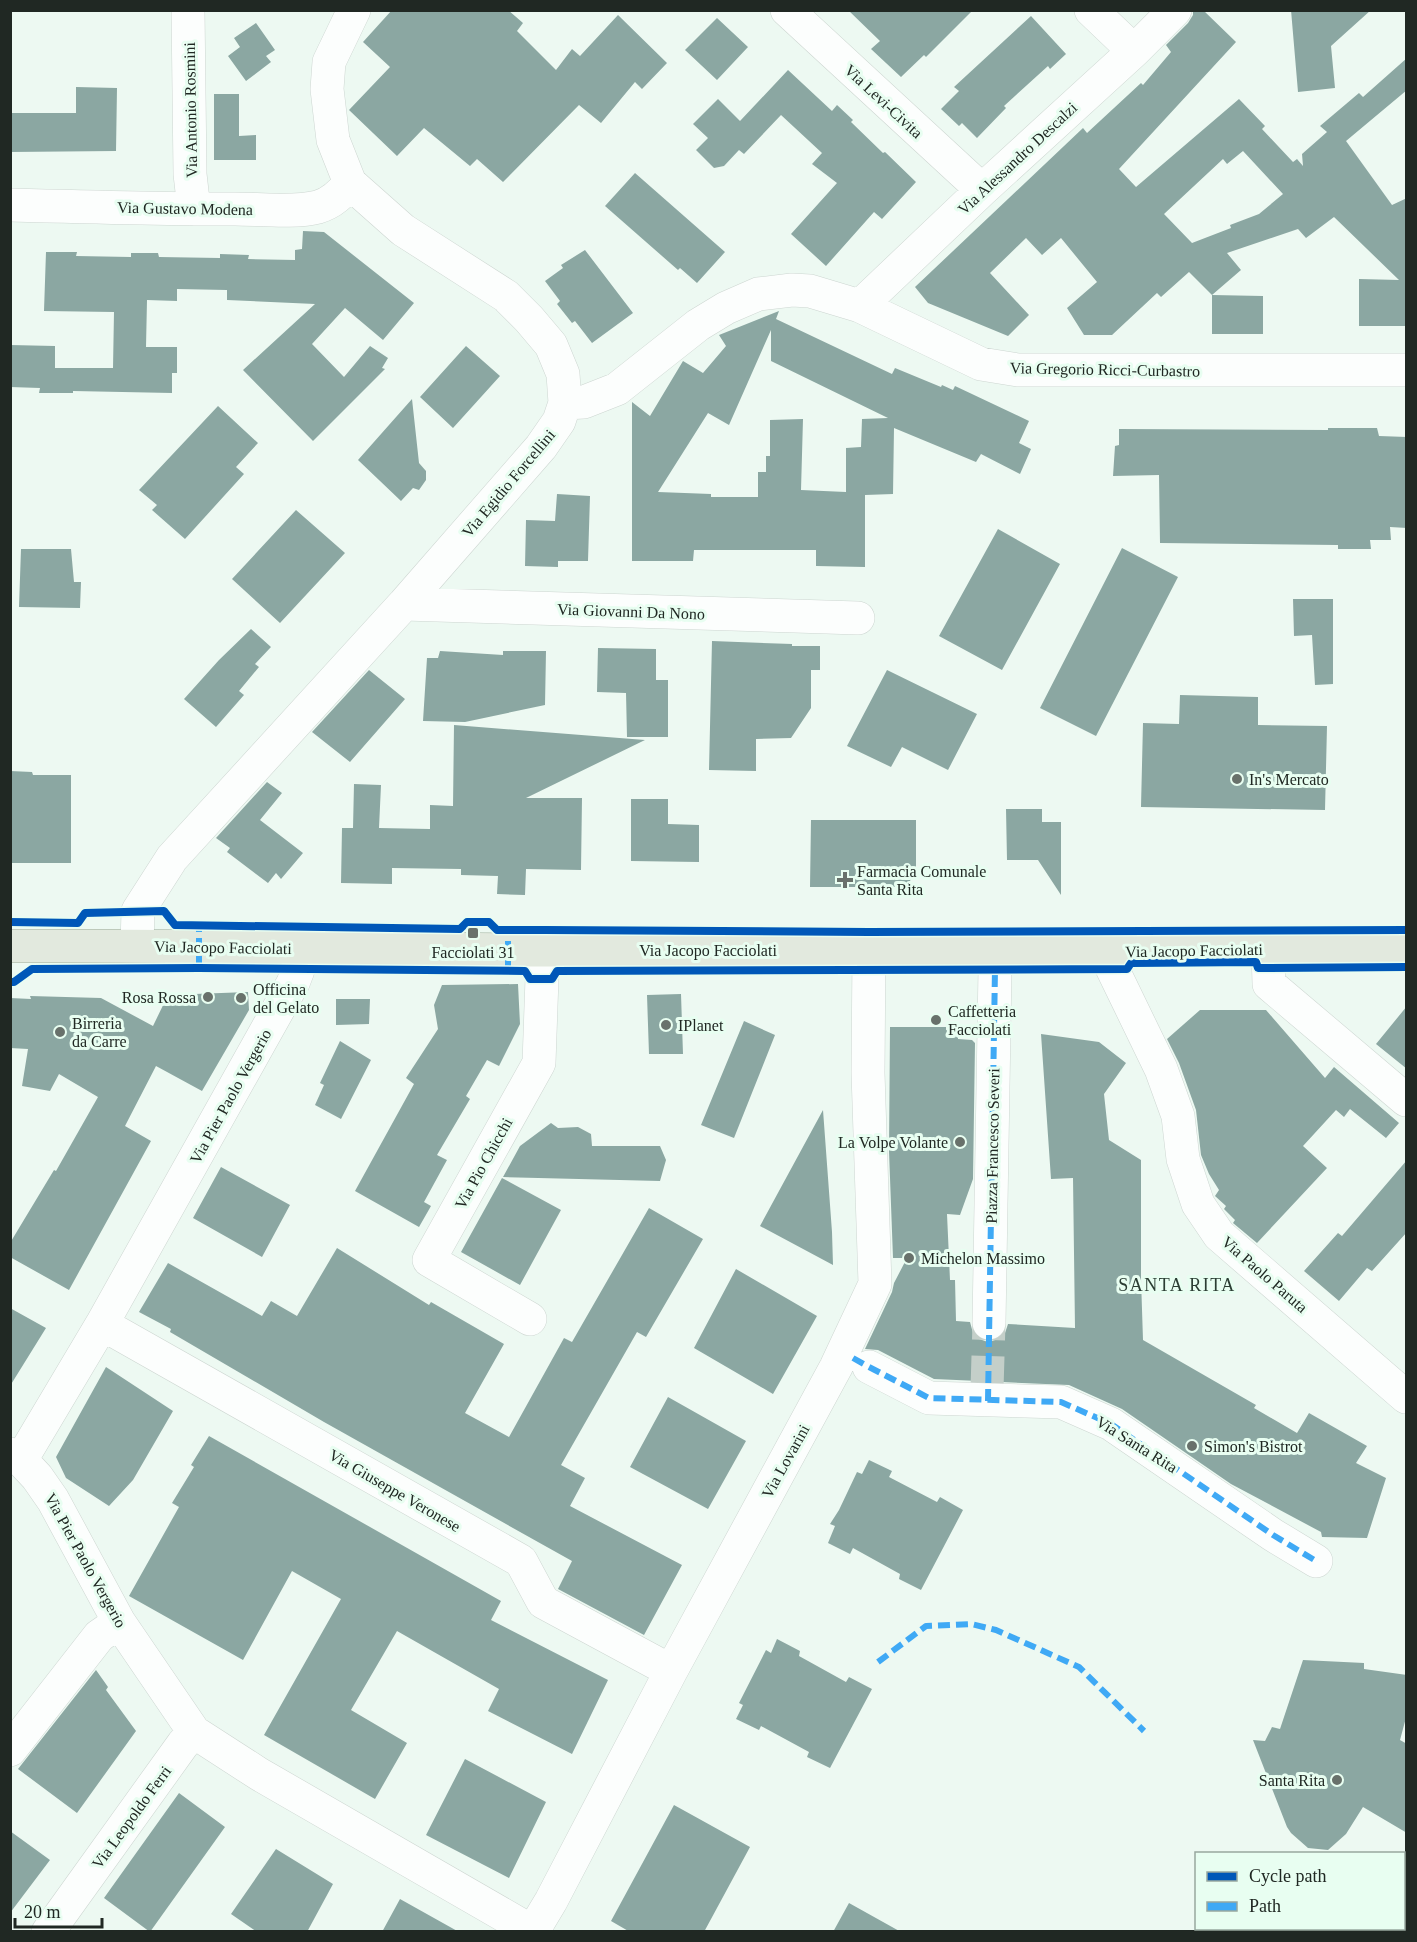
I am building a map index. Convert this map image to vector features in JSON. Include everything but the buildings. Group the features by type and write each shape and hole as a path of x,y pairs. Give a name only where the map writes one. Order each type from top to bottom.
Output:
{"main road":[{"name":"Via Jacopo Facciolati","path":"10,946 1113,951 1407,948"}],"street":[{"name":"Via Antonio Rosmini","path":"188,10 190,174 194,209"},
{"name":"Via Egidio Forcellini","path":"137,945 138,911 172,858 404,604 541,447 559,422 565,403 563,374 551,345 530,319 506,296 403,231 350,183 333,140 327,89 329,63 354,10"},
{"name":"Via Levi-Civita","path":"787,10 982,190"},
{"path":"1091,10 1134,51"},
{"name":"Via Alessandro Descalzi","path":"860,306 982,190 1134,51 1175,10"},
{"name":"Via Gustavo Modena","path":"10,205 194,209 316,208 340,195 350,183"},
{"name":"Via Gregorio Ricci-Curbastro","path":"565,403 584,402 617,389 698,325 726,308 758,294 792,290 810,291 860,306 981,364 1018,370 1407,370"},
{"name":"Via Giovanni Da Nono","path":"404,604 858,618"},
{"name":"Via Pier Paolo Vergerio","path":"298,948 298,969 293,983 102,1324 16,1457 37,1478 53,1500 119,1622 194,1732 259,1774 533,1931"},
{"path":"1268,949 1269,984 1407,1100"},
{"name":"Via Pio Chicchi","path":"530,1319 429,1260 538,1063 543,950"},
{"name":"Via Lovarini","path":"533,1931 551,1901 671,1671 856,1360 875,1284 868,1073 869,950"},
{"name":"Via Paolo Paruta","path":"1113,951 1112,968 1161,1069 1178,1116 1183,1159 1198,1204 1203,1212 1219,1235 1407,1397"},
{"name":"Piazza Francesco Severi","path":"989,1323 995,969"},
{"name":"Via Giuseppe Veronese","path":"102,1324 521,1561 543,1602 671,1671"},
{"name":"Via Santa Rita","path":"856,1360 928,1398 987,1395 1061,1402 1111,1424 1273,1535 1316,1561"},
{"path":"10,1750 99,1636 119,1622"},
{"name":"Via Leopoldo Ferri","path":"48,1932 183,1744 194,1732"}],"tunnel":[{"path":"987,1389 989,1323"}],"marked path":[{"path":"199,925 199,968"},
{"path":"508,930 508,971"},
{"path":"988,1401 995,969"},
{"path":"853,1358 867,1366"},
{"path":"869,1367 929,1398 1061,1402 1111,1424 1273,1535 1316,1561"},
{"path":"878,1662 926,1626 971,1624 996,1630 1079,1667 1144,1731"}],"cycle path":[{"path":"10,922 78,923 85,913 164,911 175,925 460,929 467,922 489,922 497,930 869,932 1406,930"},
{"path":"10,982 14,982 32,969 525,971 530,979 552,979 557,971 1127,969 1131,963 1256,962 1258,968 1406,967"}],"place":[{"name":"In's Mercato","path":"1237,779"},
{"name":"Farmacia Comunale Santa Rita","path":"845,880"},
{"name":"Facciolati 31","path":"473,933"},
{"name":"Rosa Rossa","path":"208,997"},
{"name":"Officina del Gelato","path":"241,998"},
{"name":"Caffetteria Facciolati","path":"936,1020"},
{"name":"IPlanet","path":"666,1025"},
{"name":"Birreria da Carre","path":"60,1032"},
{"name":"La Volpe Volante","path":"960,1142"},
{"name":"Michelon Massimo","path":"909,1258"},
{"name":"Simon's Bistrot","path":"1192,1446"},
{"name":"Santa Rita","path":"1337,1780"}],"district":[{"name":"SANTA RITA","path":"1177,1285"}]}
